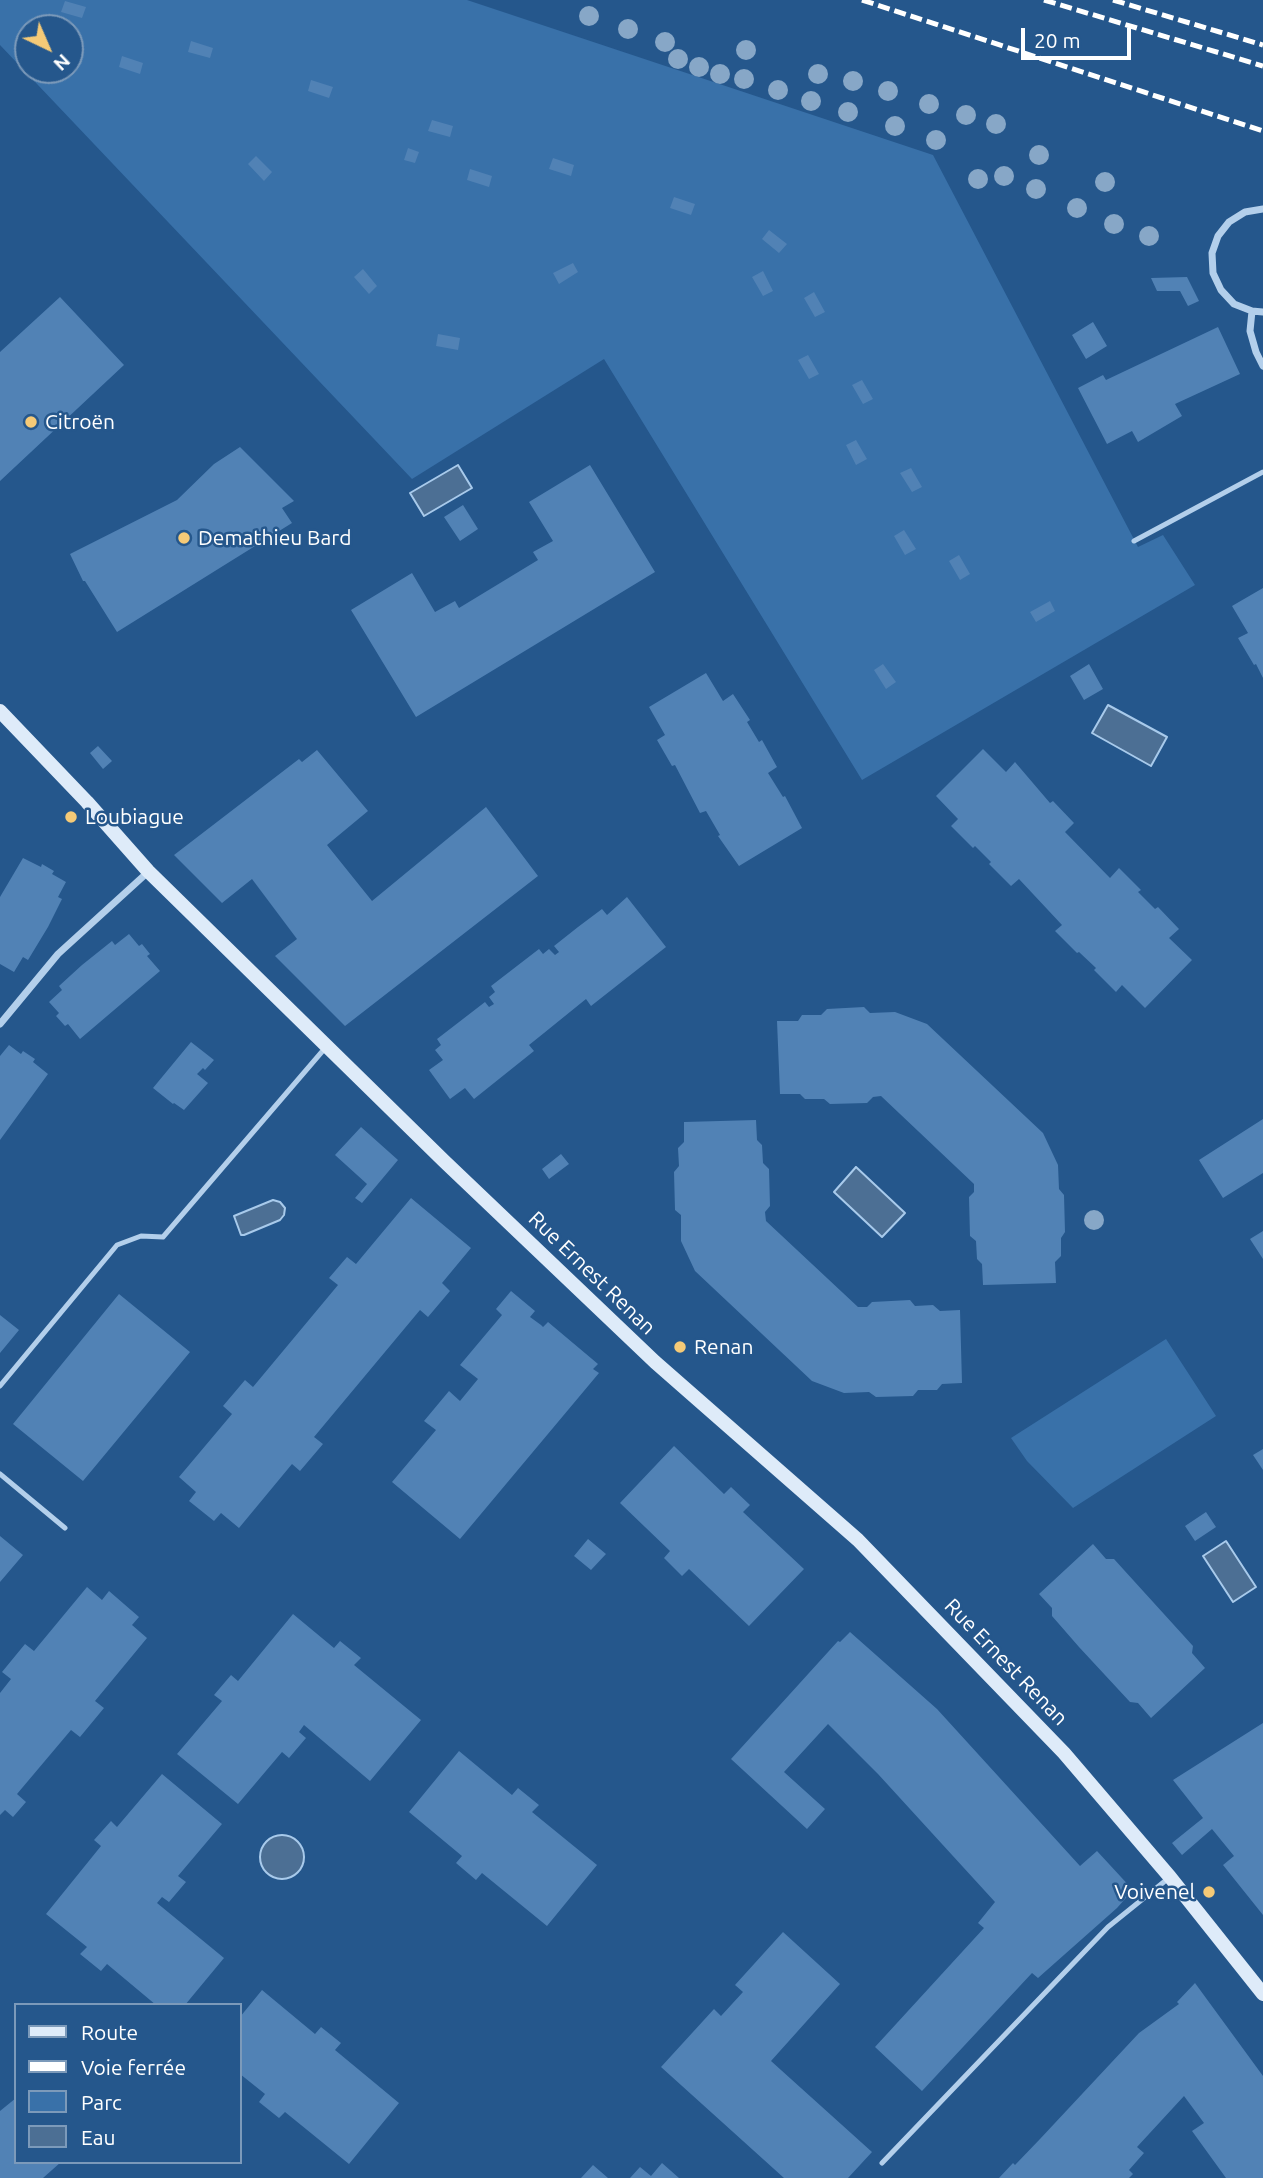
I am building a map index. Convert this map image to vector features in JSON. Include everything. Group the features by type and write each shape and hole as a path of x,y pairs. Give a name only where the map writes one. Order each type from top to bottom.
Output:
{"street":[{"path":"1263,209 1245,212 1229,222 1218,236 1212,253 1213,273 1220,290 1234,304 1263,312"},
{"path":"1252,311 1250,331 1263,366"},
{"name":"Rue Ernest Renan","path":"0,711 148,871 326,1047 656,1362 858,1540 1064,1753 1170,1877 1263,1994"},
{"path":"0,1024 58,954 148,871"}],"lane":[{"path":"1134,541 1263,472"},
{"path":"0,1386 117,1245 141,1236 163,1237 326,1047"},
{"path":"0,1474 65,1528"},
{"path":"882,2163 1108,1927 1170,1877"}],"green space":[{"path":"0,0 467,0 933,155 1138,547 1163,535 1195,585 862,780 604,359 412,479 37,84 84,84 84,14 14,14 14,60 0,45"},
{"path":"1166,1339 1216,1416 1073,1508 1027,1461 1011,1438"}],"water":[{"path":"458,465 472,488 424,516 410,493"},
{"path":"1108,705 1167,737 1151,766 1092,733"},
{"path":"856,1167 905,1213 882,1237 834,1192"},
{"path":"273,1200 280,1202 285,1208 280,1220 241,1235 234,1216"},
{"path":"1226,1541 1256,1587 1233,1602 1203,1556"},
{"path":"282,1835 298,1841 304,1857 298,1873 282,1879 266,1873 260,1857 266,1841"}],"building":[{"path":"65,1 86,7 83,14 61,12"},
{"path":"191,41 213,48 210,58 188,52"},
{"path":"122,56 143,63 140,74 119,67"},
{"path":"311,80 333,87 329,98 308,91"},
{"path":"432,120 453,126 450,137 428,131"},
{"path":"408,148 419,152 415,163 404,160"},
{"path":"256,156 272,172 264,181 248,164"},
{"path":"553,158 574,165 571,176 549,169"},
{"path":"470,169 492,176 489,187 467,180"},
{"path":"674,197 695,204 691,215 670,208"},
{"path":"769,230 787,244 779,253 762,239"},
{"path":"573,263 578,272 559,284 553,273"},
{"path":"363,269 377,286 369,294 354,277"},
{"path":"763,271 773,291 763,296 752,277"},
{"path":"1187,277 1199,301 1188,306 1180,291 1157,291 1151,278"},
{"path":"814,292 825,312 815,317 804,298"},
{"name":"Citroën","path":"60,297 124,365 0,481 0,352"},
{"path":"1093,322 1107,346 1086,359 1072,335"},
{"path":"1218,327 1240,374 1175,404 1182,416 1138,442 1132,431 1107,444 1078,388 1103,375 1106,380"},
{"path":"438,334 460,338 458,350 436,346"},
{"path":"808,355 819,374 809,379 798,360"},
{"path":"862,380 873,399 863,404 852,385"},
{"path":"856,440 867,459 856,465 846,445"},
{"name":"Demathieu Bard","path":"240,447 294,501 282,508 292,523 117,632 83,581 70,554 177,500 214,464"},
{"path":"590,465 655,572 416,717 351,610 412,573 435,612 455,601 459,608 538,560 533,552 553,541 529,502"},
{"path":"911,468 922,487 912,492 900,473"},
{"path":"463,505 478,529 460,541 444,517"},
{"path":"904,530 916,549 905,555 894,536"},
{"path":"959,555 970,574 960,580 949,561"},
{"path":"1263,588 1263,678 1238,638 1248,633 1232,606"},
{"path":"1050,601 1055,611 1036,622 1030,612"},
{"path":"883,664 896,682 886,689 874,670"},
{"path":"1089,664 1103,689 1084,700 1070,676"},
{"path":"706,673 723,701 733,694 750,720 747,722 759,742 762,740 777,767 768,773 783,797 785,796 802,828 739,866 718,836 720,835 706,811 700,813 675,765 672,766 657,740 665,735 649,707"},
{"path":"98,746 112,761 103,769 90,753"},
{"path":"983,749 1006,772 1015,762 1050,803 1053,801 1074,823 1065,832 1110,878 1119,868 1141,890 1138,892 1155,909 1158,907 1179,929 1169,938 1192,960 1145,1008 1122,985 1116,992 1094,970 1096,968 1055,931 1062,925 1019,879 1011,886 975,846 973,848 951,826 958,819 936,796"},
{"path":"317,750 368,811 327,845 372,901 486,807 538,876 345,1026 275,956 297,939 252,879 222,903 174,855 299,759 302,762"},
{"path":"23,858 41,867 42,864 66,882 58,897 62,899 48,927 28,960 23,957 14,972 0,964 0,897"},
{"path":"627,897 666,947 591,1006 586,999 529,1045 534,1051 474,1099 465,1088 450,1099 429,1070 443,1060 435,1050 441,1045 437,1039 485,1002 489,1007 494,1004 489,997 495,992 491,986 539,949 543,954 549,949 555,955 559,952 554,946 602,909 607,915"},
{"path":"129,934 139,946 142,944 150,954 147,956 160,971 80,1039 68,1024 65,1026 56,1016 59,1013 49,1002 62,990 59,986 82,965 112,941 115,945"},
{"path":"864,1007 870,1013 895,1012 927,1024 1043,1133 1058,1165 1059,1189 1064,1195 1065,1232 1061,1238 1061,1256 1055,1262 1056,1283 983,1285 982,1264 977,1259 976,1241 970,1236 969,1197 974,1192 974,1184 881,1096 873,1097 867,1103 830,1104 824,1099 805,1099 800,1094 780,1094 777,1021 798,1021 802,1015 821,1015 827,1009"},
{"path":"191,1042 214,1060 197,1074 208,1083 184,1110 153,1088"},
{"path":"9,1045 21,1054 23,1051 35,1059 33,1062 48,1074 0,1140 0,1056"},
{"path":"1263,1119 1263,1173 1223,1198 1199,1160"},
{"path":"756,1120 757,1140 762,1145 763,1163 769,1169 770,1206 765,1212 766,1221 858,1307 867,1307 872,1302 910,1300 915,1306 933,1305 940,1311 960,1310 962,1383 942,1384 937,1390 918,1390 913,1396 876,1397 869,1392 844,1393 812,1381 695,1271 681,1241 681,1215 675,1210 674,1172 679,1166 678,1148 684,1142 684,1122"},
{"path":"361,1127 398,1160 362,1203 355,1198 367,1184 335,1155"},
{"path":"561,1154 569,1164 549,1179 542,1169"},
{"path":"411,1198 471,1248 442,1283 450,1291 428,1317 420,1310 314,1437 323,1444 300,1471 292,1464 239,1528 221,1513 214,1521 189,1501 196,1492 179,1477 232,1414 223,1406 245,1380 253,1387 338,1285 329,1278 347,1257 356,1264"},
{"path":"1263,1231 1263,1259 1250,1239"},
{"path":"511,1291 535,1311 530,1317 543,1327 548,1322 598,1364 593,1369 599,1373 460,1539 392,1482 436,1430 424,1421 449,1391 460,1401 478,1379 460,1365 502,1315 496,1309"},
{"path":"119,1294 190,1352 83,1481 13,1424"},
{"path":"0,1315 19,1330 0,1353"},
{"path":"674,1446 724,1494 731,1487 750,1505 743,1512 804,1569 749,1626 689,1569 682,1576 664,1558 670,1551 620,1503"},
{"path":"1263,1449 1263,1470 1253,1455"},
{"path":"1206,1512 1216,1527 1195,1541 1185,1526"},
{"path":"0,1536 23,1555 0,1582"},
{"path":"588,1539 606,1554 591,1570 574,1556"},
{"path":"1093,1544 1106,1559 1114,1559 1193,1646 1192,1653 1205,1668 1151,1718 1138,1703 1130,1702 1079,1647 1052,1616 1052,1608 1039,1594"},
{"path":"87,1587 102,1600 109,1591 139,1617 132,1625 147,1638 95,1701 104,1708 80,1737 71,1730 17,1794 26,1802 13,1817 5,1810 0,1815 0,1693 11,1679 2,1672 25,1644 34,1651"},
{"path":"293,1614 334,1648 340,1641 361,1658 354,1665 421,1720 370,1781 304,1725 299,1732 306,1738 289,1758 282,1752 238,1804 177,1754 222,1701 214,1695 231,1675 238,1681"},
{"path":"850,1632 937,1709 1080,1866 1097,1851 1133,1890 1117,1908 1038,1978 1032,1973 922,2091 875,2047 984,1928 978,1923 995,1902 878,1774 828,1724 784,1772 825,1809 807,1829 731,1759 838,1641"},
{"path":"1263,1723 1263,1915 1223,1865 1234,1856 1212,1829 1182,1855 1172,1843 1203,1818 1173,1780"},
{"path":"459,1751 512,1795 518,1788 539,1805 532,1812 597,1865 547,1926 482,1873 476,1880 456,1863 462,1856 409,1812"},
{"path":"162,1774 222,1824 178,1876 186,1882 169,1902 162,1897 157,1903 224,1958 187,2003 154,2003 107,1964 101,1971 80,1954 87,1947 46,1914 101,1846 94,1840 111,1821 117,1827"},
{"path":"783,1932 840,1984 771,2061 872,2152 848,2178 784,2178 661,2067 714,2009 721,2016 743,1992 735,1985"},
{"path":"1195,1983 1263,2076 1263,2178 1226,2178 1192,2131 1204,2123 1184,2096 1137,2147 1144,2153 1129,2170 1133,2174 1129,2178 999,2178 1013,2163 1015,2165 1139,2033 1179,2004 1177,2002"},
{"path":"262,1990 315,2034 321,2027 341,2043 335,2050 399,2103 349,2164 285,2112 279,2118 259,2102 265,2094 242,2076 242,2015"},
{"path":"14,2100 14,2164 59,2164 43,2178 0,2178 0,2111"},
{"path":"662,2163 679,2178 630,2178 640,2167 651,2176"},
{"path":"593,2165 608,2178 581,2178"}],"railway":[{"path":"862,0 1263,131"},
{"path":"1044,0 1263,66"},
{"path":"1113,0 1263,45"}],"place":[{"name":"Citroën","path":"31,422"},
{"name":"Demathieu Bard","path":"184,538"},
{"name":"Loubiague","path":"71,817"},
{"name":"Renan","path":"680,1347"},
{"name":"Voivenel","path":"1209,1892"}]}
